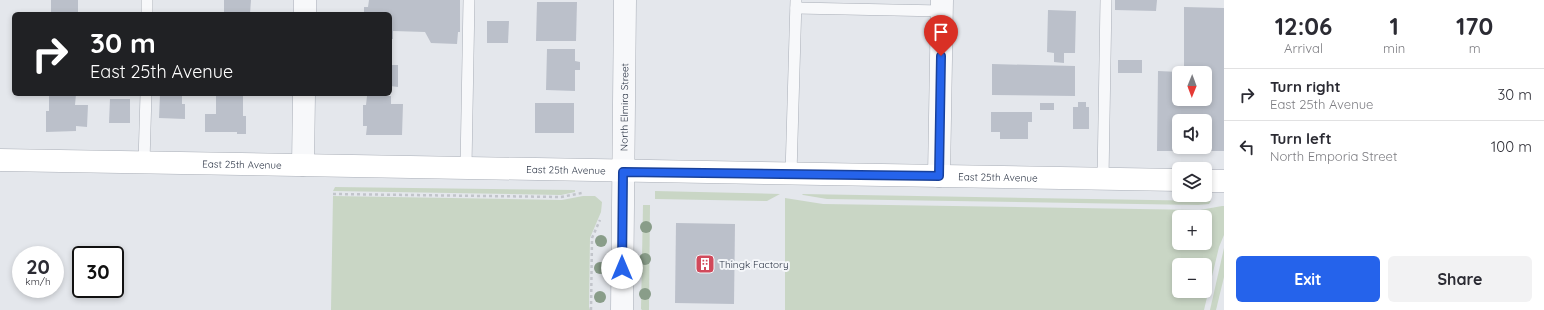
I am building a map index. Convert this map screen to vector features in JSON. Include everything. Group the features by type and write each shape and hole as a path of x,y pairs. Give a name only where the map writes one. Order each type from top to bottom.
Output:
{"street":[{"path":"305,0 305,12"},
{"name":"North Elmira Street","path":"622,310 625,0"},
{"path":"939,176 942,6"},
{"path":"302,165 304,96"},
{"name":"East 25th Avenue","path":"0,160 466,167 623,172 1172,180"},
{"path":"1212,181 1224,181"}],"lane":[{"path":"147,0 147,12"},
{"path":"466,167 469,0"},
{"path":"1103,179 1106,0"},
{"path":"791,174 796,4 942,6"},
{"path":"144,162 146,96"}],"path":[{"path":"333,194 561,197 589,193"},
{"path":"591,310 592,238 601,219"}],"green space":[{"path":"335,187 575,190 575,192 561,195 333,191"},
{"path":"655,191 780,194 767,201 655,199"},
{"path":"802,194 1210,202 1209,204 1198,205 827,199"},
{"path":"333,196 562,200 583,196 595,196 602,202 601,212 590,238 590,310 331,310"},
{"path":"785,198 823,204 1200,210 1224,206 1224,235 1219,247 1212,276 1212,258 1172,258 1172,298 1207,298 1204,310 785,310"},
{"path":"643,205 650,205 649,310 641,309"},
{"path":"1224,248 1224,277 1216,310 1210,310"}],"building":[{"path":"51,0 78,0 78,12 51,12"},
{"path":"224,0 251,0 250,12 224,12"},
{"path":"369,0 460,0 460,32 458,32 457,44 431,43 425,32 393,31 392,39 392,12 364,12 364,7 368,7"},
{"path":"1115,0 1157,0 1156,11 1115,10"},
{"path":"537,2 577,2 576,41 536,41"},
{"path":"1184,7 1224,8 1224,151 1212,151 1212,114 1172,114 1172,151 1157,151 1158,71 1172,72 1172,106 1212,106 1212,66 1184,66"},
{"path":"1048,10 1076,11 1075,53 1064,53 1064,63 1054,62 1054,53 1047,52"},
{"path":"487,21 509,21 508,43 487,43"},
{"path":"547,49 575,49 575,61 580,62 580,70 575,70 575,91 546,90"},
{"path":"1118,60 1142,60 1142,73 1118,73"},
{"path":"992,64 1075,66 1075,96 992,95"},
{"path":"392,65 398,65 398,87 392,86"},
{"path":"49,96 76,96 75,105 88,105 87,127 76,126 76,131 46,132 46,111 49,111"},
{"path":"160,96 182,96 182,104 185,104 185,119 159,118"},
{"path":"216,96 243,96 243,116 246,116 246,134 237,134 237,132 205,132 205,114 216,114"},
{"path":"367,96 391,96 391,104 403,104 402,135 366,135 367,126 363,126 363,105 366,105"},
{"path":"110,99 130,99 130,123 109,123"},
{"path":"1078,102 1086,102 1086,107 1089,107 1089,129 1073,129 1073,107 1078,107"},
{"path":"535,103 574,103 574,133 535,133"},
{"path":"1040,103 1054,103 1054,110 1040,110"},
{"path":"991,112 1032,112 1032,122 1028,122 1028,139 1000,139 1000,132 991,132"},
{"name":"Thingk Factory","path":"676,223 735,224 734,304 675,303"}],"place":[{"name":"Thingk Factory","path":"705,264"}],"route":[{"path":"622,268 623,172 939,176 941,56"}]}
